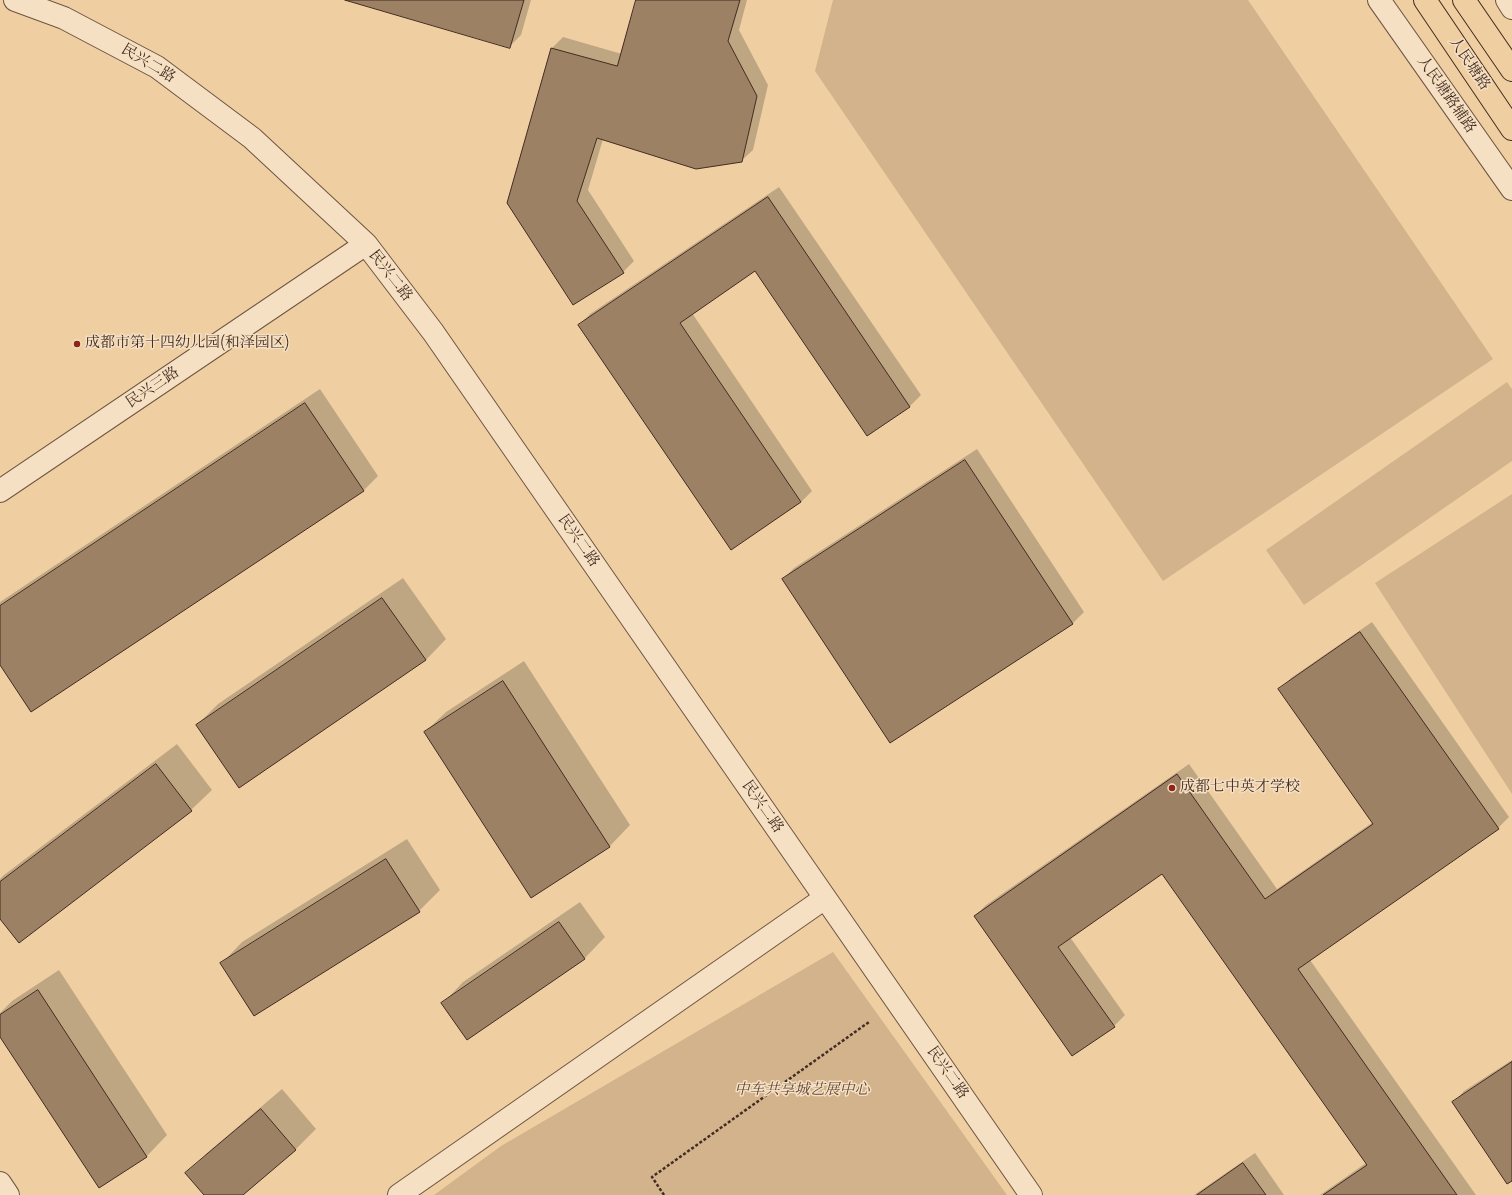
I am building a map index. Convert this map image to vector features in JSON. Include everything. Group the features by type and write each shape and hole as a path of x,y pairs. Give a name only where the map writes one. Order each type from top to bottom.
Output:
{"main road":[{"name":"人民塘路","path":"1425,0 1512,129"},
{"path":"1464,0 1512,70"}],"street":[{"name":"民兴二路","path":"15,0 64,18 157,67 252,138 366,244 433,332 1031,1195"},
{"name":"人民塘路辅路","path":"1379,0 1512,190"},
{"path":"1507,0 1512,8"},
{"name":"民兴三路","path":"0,491 366,244"},
{"path":"399,1195 825,898"},
{"path":"0,1183 8,1195"}],"path":[{"path":"664,1195 652,1177 869,1022"}],"green space":[{"path":"833,0 1248,0 1493,359 1163,581 815,71"},
{"path":"1507,382 1512,389 1512,461 1304,605 1266,550"},
{"path":"1512,494 1512,794 1375,583"},
{"name":"中车共享城艺展中心","path":"833,952 1007,1195 434,1195 501,1146"}],"building":[{"path":"345,0 524,0 510,48"},
{"path":"636,0 740,0 728,41 757,96 742,162 696,169 597,138 577,201 624,273 573,305 507,203 551,48 617,66"},
{"path":"768,197 910,407 867,436 755,271 680,323 801,502 731,550 578,325"},
{"path":"305,403 364,491 31,712 0,665 0,606"},
{"path":"965,460 1073,624 890,743 782,579"},
{"path":"382,598 426,660 239,788 196,725"},
{"path":"1360,632 1499,829 1298,969 1457,1195 1323,1195 1367,1165 1162,874 1058,947 1115,1027 1072,1056 974,916 1177,774 1265,899 1373,824 1278,689"},
{"path":"503,681 610,847 531,898 424,732"},
{"path":"156,764 192,811 19,943 0,919 0,882"},
{"path":"386,859 420,912 254,1016 220,963"},
{"path":"559,922 585,959 467,1040 441,1003"},
{"path":"38,990 147,1157 99,1188 0,1037 0,1015"},
{"path":"1512,1062 1512,1181 1507,1184 1452,1102"},
{"path":"261,1109 296,1150 243,1195 204,1195 185,1173"},
{"path":"1243,1163 1266,1195 1197,1195"}],"place":[{"name":"成都市第十四幼儿园(和泽园区)","path":"77,344"},
{"name":"成都七中英才学校","path":"1172,788"}]}
